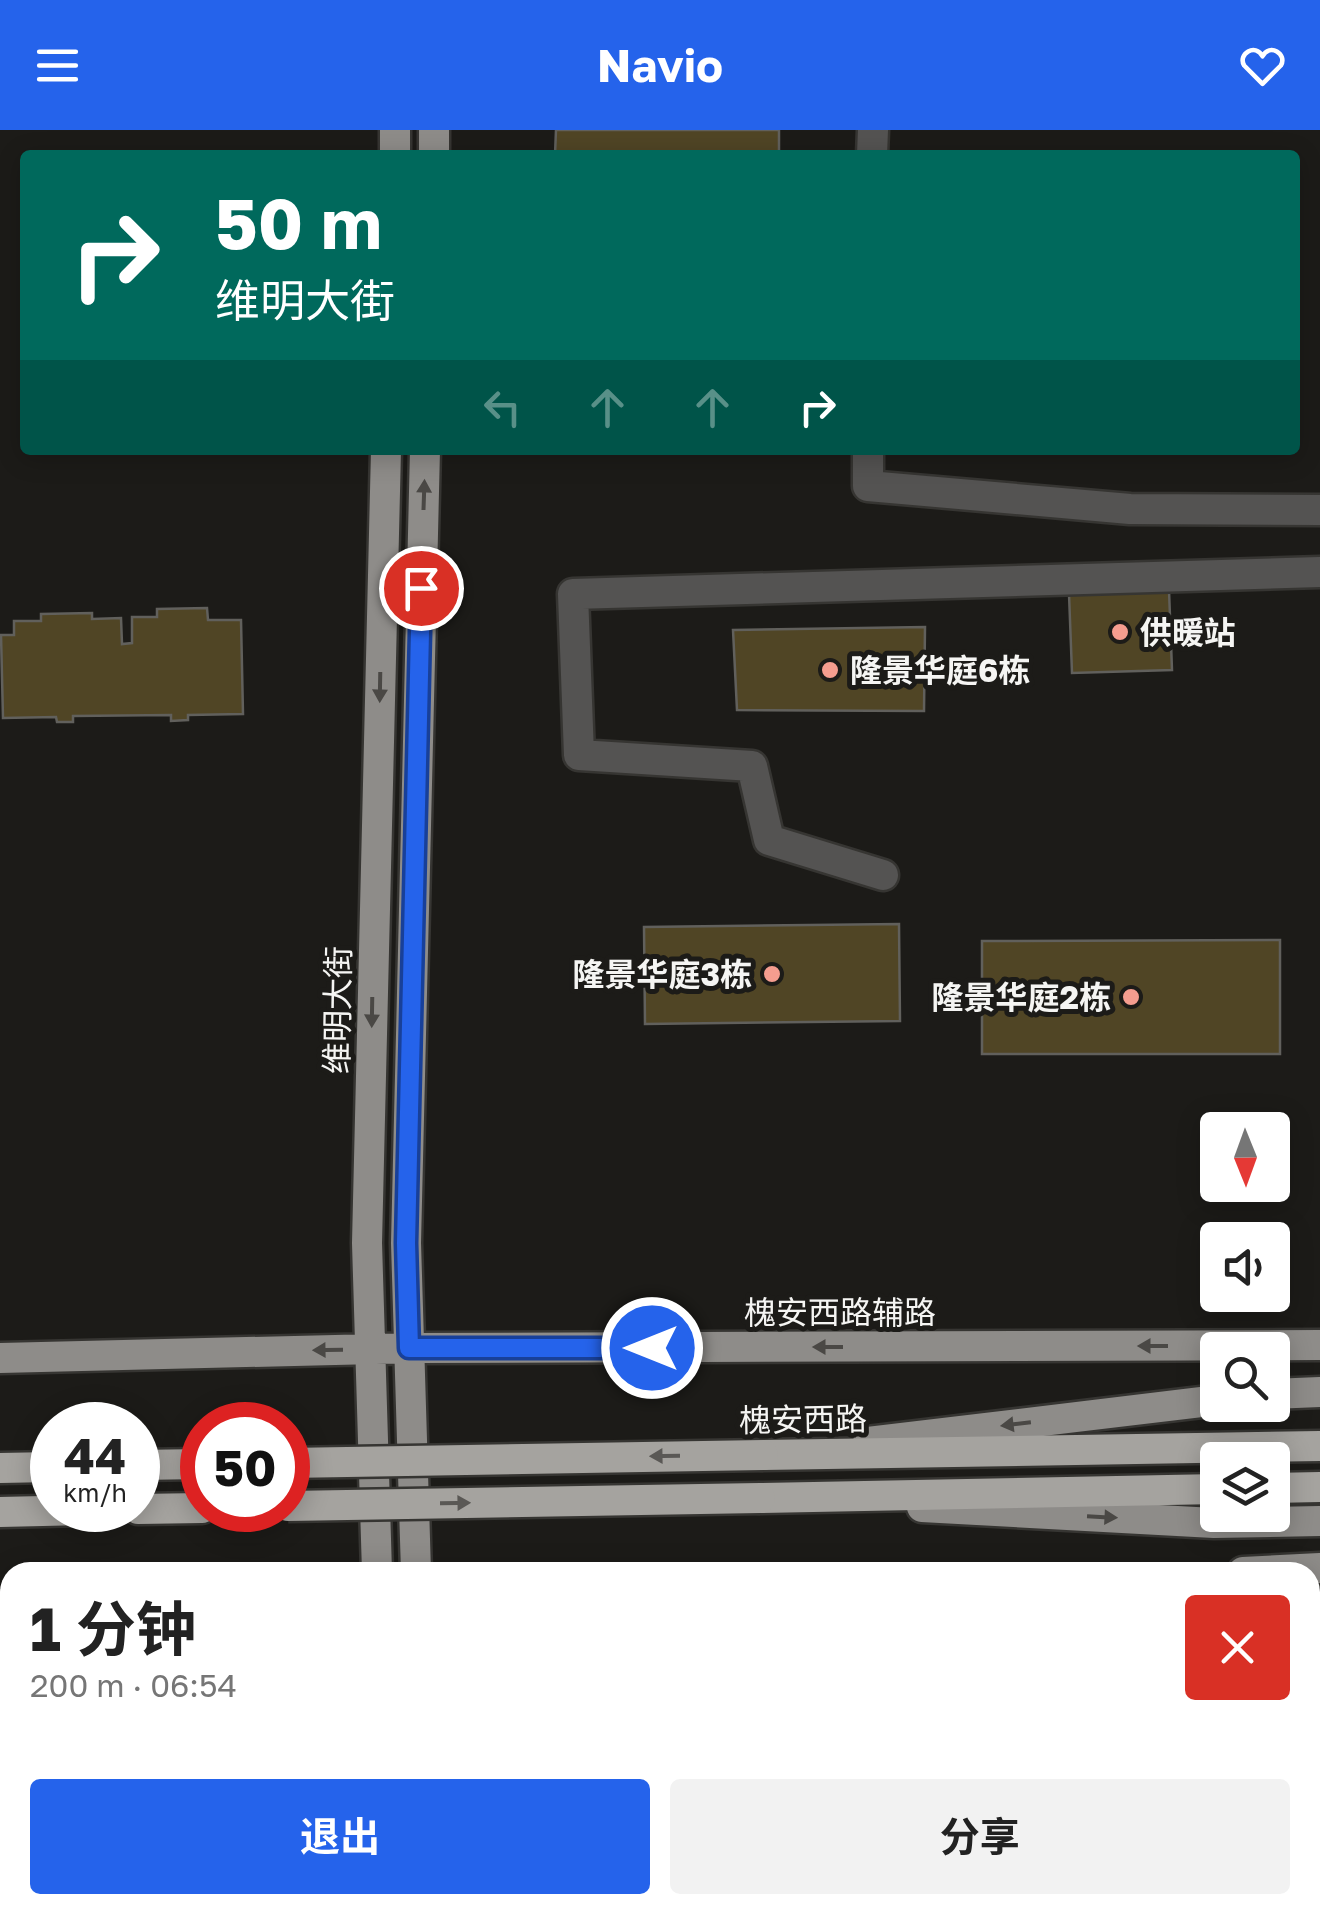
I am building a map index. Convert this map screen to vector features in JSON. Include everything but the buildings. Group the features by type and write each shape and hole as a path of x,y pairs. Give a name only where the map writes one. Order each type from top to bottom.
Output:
{"highway":[{"name":"槐安西路","path":"310,1463 1320,1446"},
{"path":"0,1468 30,1467"},
{"path":"1290,1488 1320,1487"},
{"path":"310,1506 1200,1489"},
{"path":"0,1512 30,1511"}],"main road":[{"name":"维明大街","path":"377,1562 367,1243 386,455"},
{"path":"416,1562 406,1243 425,455"},
{"name":"槐安西路辅路","path":"0,1358 409,1348 1320,1346"},
{"path":"1290,1393 1320,1392"},
{"path":"762,1455 1200,1402"},
{"path":"760,1498 1214,1523 1320,1521"}],"street":[{"path":"868,455 868,486 1130,509 1320,510"},
{"path":"883,875 768,840 752,766 579,755 573,594 1320,572"}],"place":[{"name":"供暖站","path":"1120,632"},
{"name":"隆景华庭6栋","path":"830,670"},
{"name":"隆景华庭3栋","path":"772,974"},
{"name":"隆景华庭2栋","path":"1131,997"}],"route":[{"path":"421,588 406,1243 409,1348 652,1348"}]}
